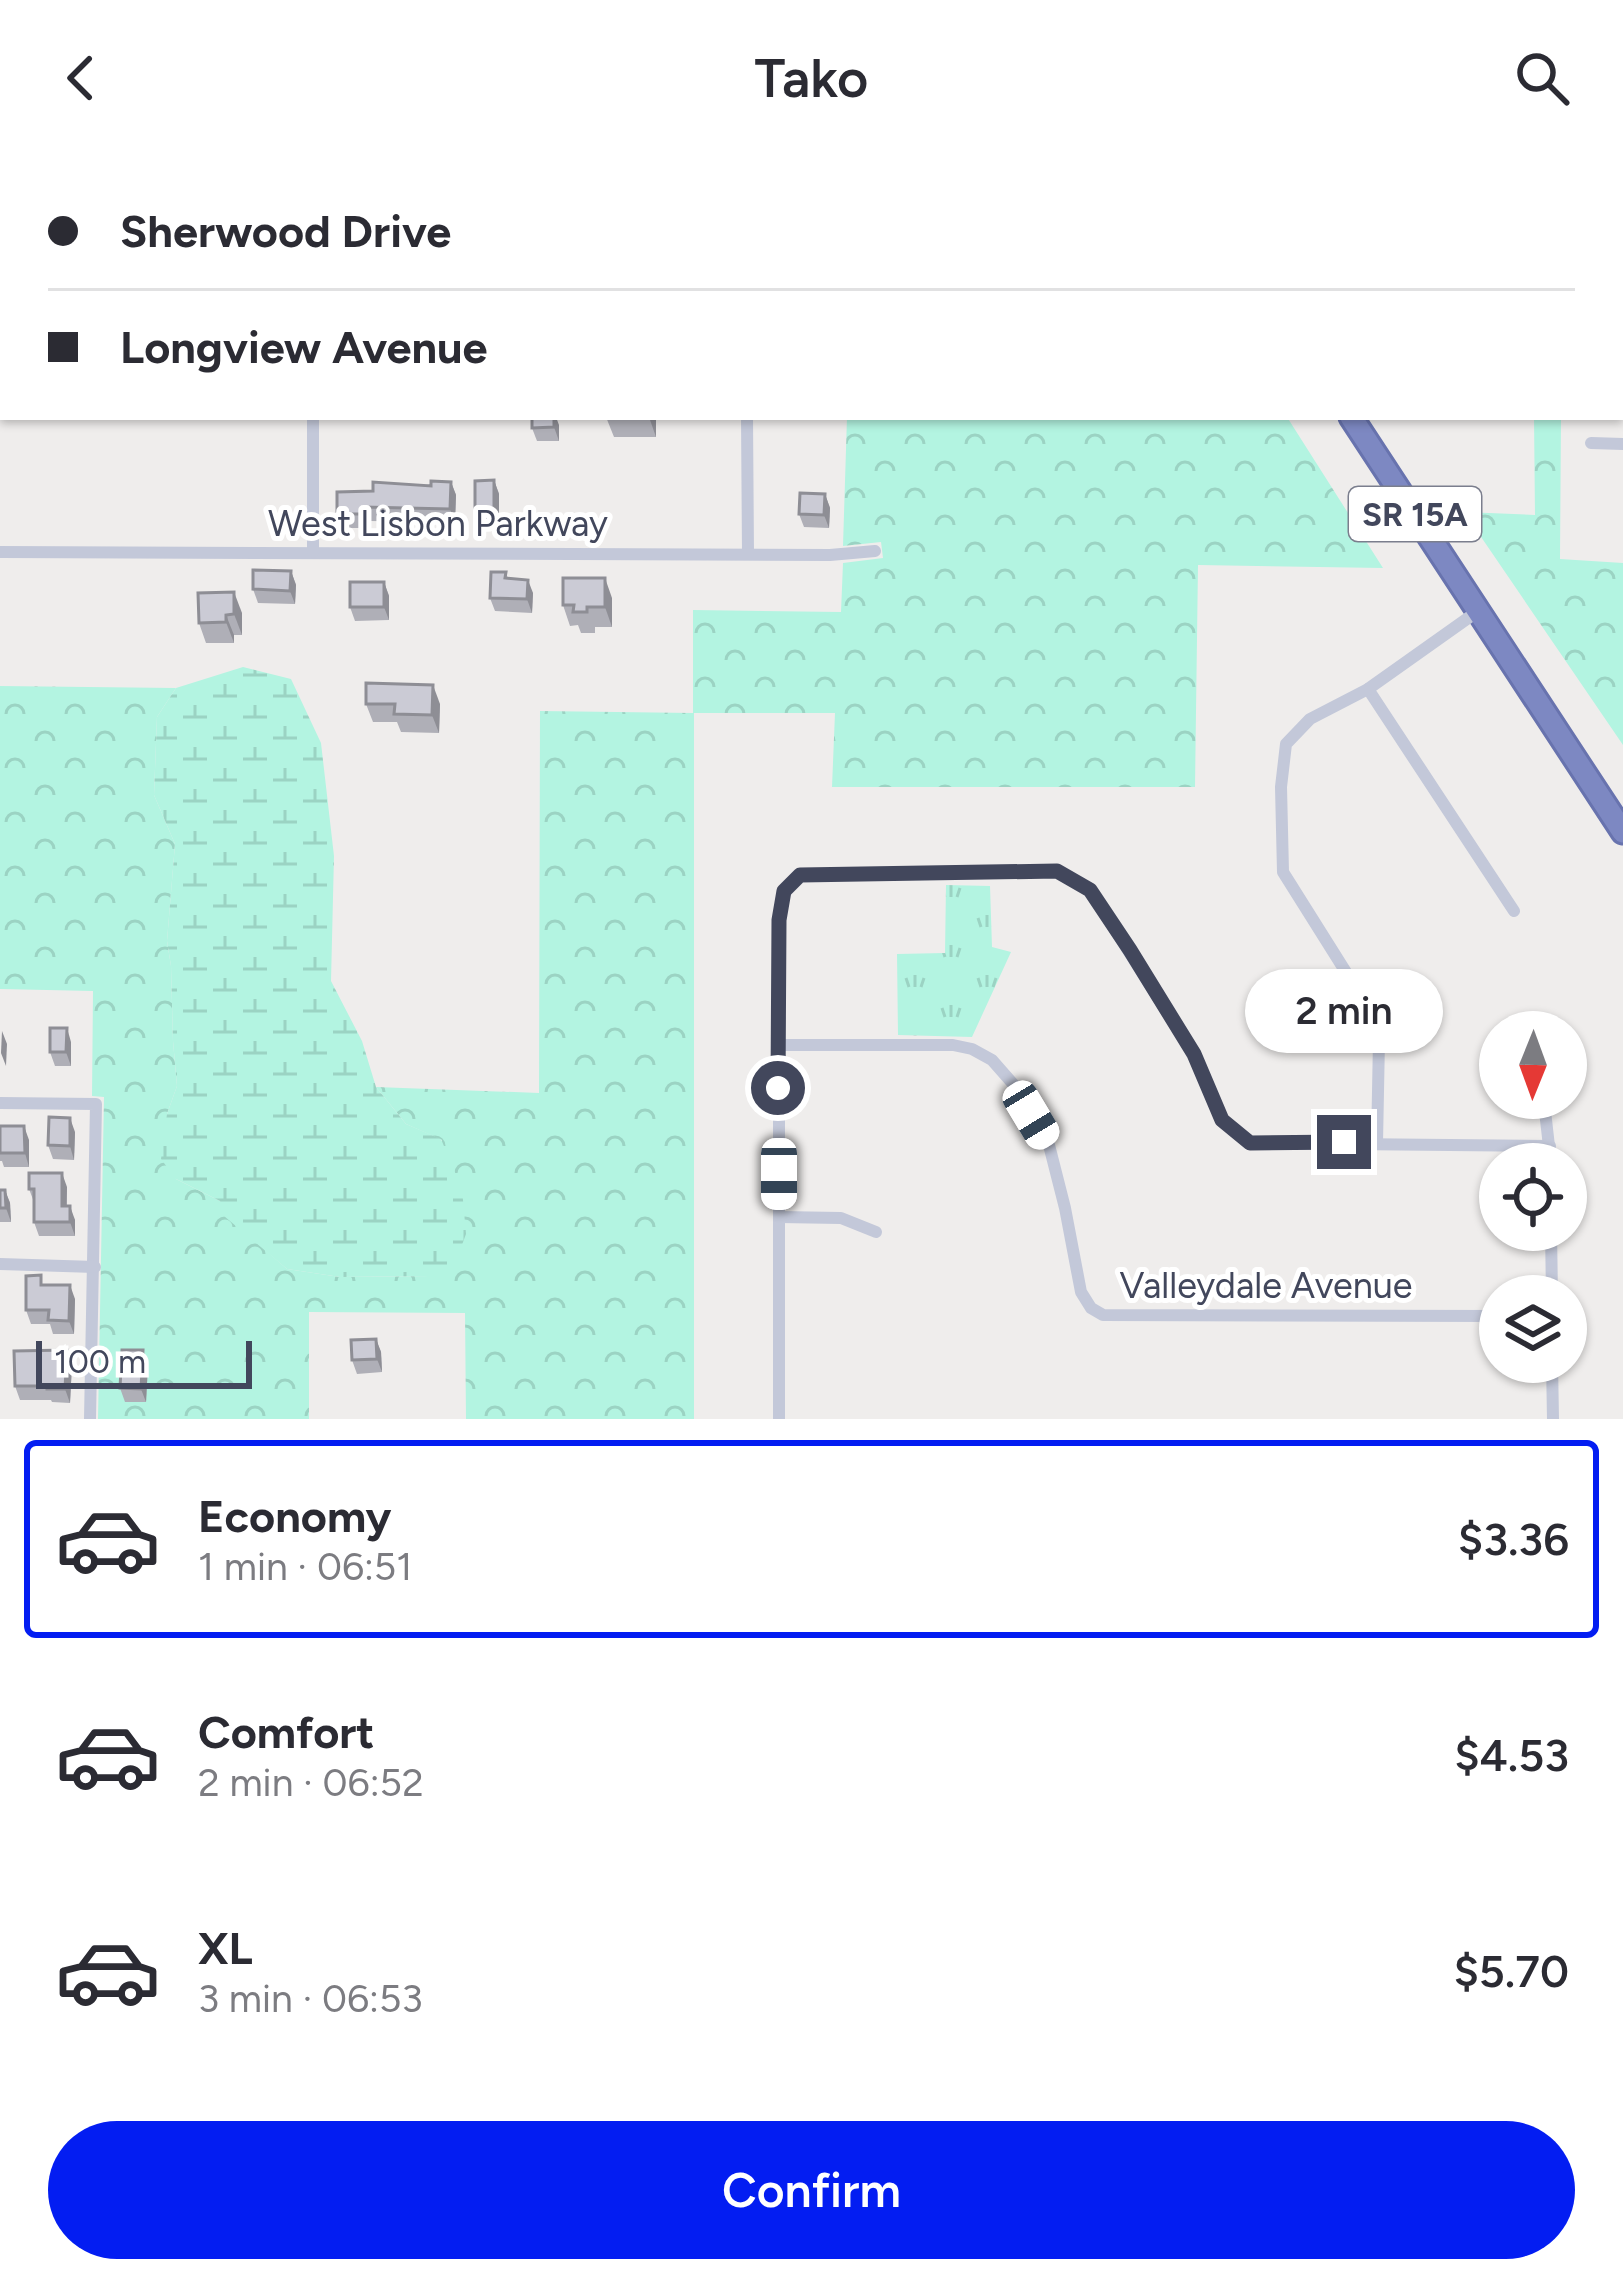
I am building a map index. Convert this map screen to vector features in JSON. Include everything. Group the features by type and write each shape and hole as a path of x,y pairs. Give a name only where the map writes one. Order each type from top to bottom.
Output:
{"highway":[{"name":"SR 15A","path":"1353,420 1623,832"}],"street":[{"path":"313,420 313,552"},
{"path":"747,420 748,554"},
{"path":"1591,443 1623,444"},
{"name":"West Lisbon Parkway","path":"0,552 830,555 875,550"},
{"path":"1377,1142 1379,1040 1371,1012 1283,872 1281,787 1286,744 1310,719 1368,689 1478,611"},
{"path":"1368,689 1514,911"},
{"path":"779,1419 779,920 784,891 800,875 1057,871 1090,890 1194,1054 1222,1120 1250,1143 1479,1144"},
{"name":"Valleydale Avenue","path":"778,1045 953,1045 992,1060 1014,1085 1049,1145 1081,1292 1091,1308 1103,1315 1479,1316"},
{"path":"0,1102 96,1104 91,1419"},
{"path":"779,1217 841,1218 876,1232"},
{"path":"0,1264 94,1267"},
{"path":"1552,1383 1552,1419"}],"green space":[{"path":"847,420 1289,420 1383,568 1198,565 1195,787 832,787 835,713 694,713 694,1419 466,1419 465,1313 309,1312 309,1419 98,1419 104,1097 92,1096 93,991 0,989 0,686 176,688 157,717 154,795 175,844 167,941 177,1086 167,1114 176,1179 220,1201 287,1269 340,1277 430,1276 442,1140 406,1124 376,1087 539,1093 540,711 693,713 693,610 841,612 843,563 883,558 881,542 843,546"},
{"path":"1534,420 1561,420 1560,559 1623,563 1623,745 1464,512 1535,515"},
{"path":"243,667 291,679 321,743 334,856 331,981 362,1041 376,1087 406,1124 441,1139 462,1189 466,1234 456,1261 430,1276 340,1277 287,1269 224,1216 220,1201 176,1179 161,1159 167,1114 177,1086 167,941 175,844 154,795 157,717 176,688"},
{"path":"946,885 990,886 992,947 1011,952 972,1037 898,1035 897,954 945,953"}],"building":[{"path":"532,420 554,420 554,427 532,428"},
{"path":"494,480 494,508 475,508 475,481"},
{"path":"431,481 451,482 450,509 364,507 364,514 337,514 337,492 373,491 373,482 431,486"},
{"path":"800,493 825,494 824,515 799,514"},
{"path":"253,570 291,571 290,591 253,589"},
{"path":"491,572 528,580 527,599 490,598"},
{"path":"563,578 605,578 605,607 573,612 574,605 563,605"},
{"path":"350,582 384,582 384,607 350,607"},
{"path":"234,592 234,614 226,615 226,622 199,623 198,593"},
{"path":"366,683 433,685 432,715 394,714 395,704 366,704"},
{"path":"50,1028 67,1028 66,1052 50,1052"},
{"path":"49,1117 70,1118 70,1146 48,1145"},
{"path":"0,1126 24,1126 25,1153 0,1153"},
{"path":"29,1173 62,1173 62,1206 70,1206 70,1222 34,1222"},
{"path":"0,1190 5,1190 6,1208 0,1208"},
{"path":"41,1275 41,1285 70,1285 69,1321 48,1320 49,1310 26,1310 26,1276"},
{"path":"376,1339 377,1359 352,1360 351,1340"},
{"path":"67,1350 65,1389 15,1386 14,1351"},
{"path":"122,1350 143,1350 141,1389 120,1388"}],"route":[{"path":"778,1088 779,920 784,891 800,875 1057,871 1090,890 1130,950 1194,1054 1222,1120 1250,1143 1344,1142"}]}
